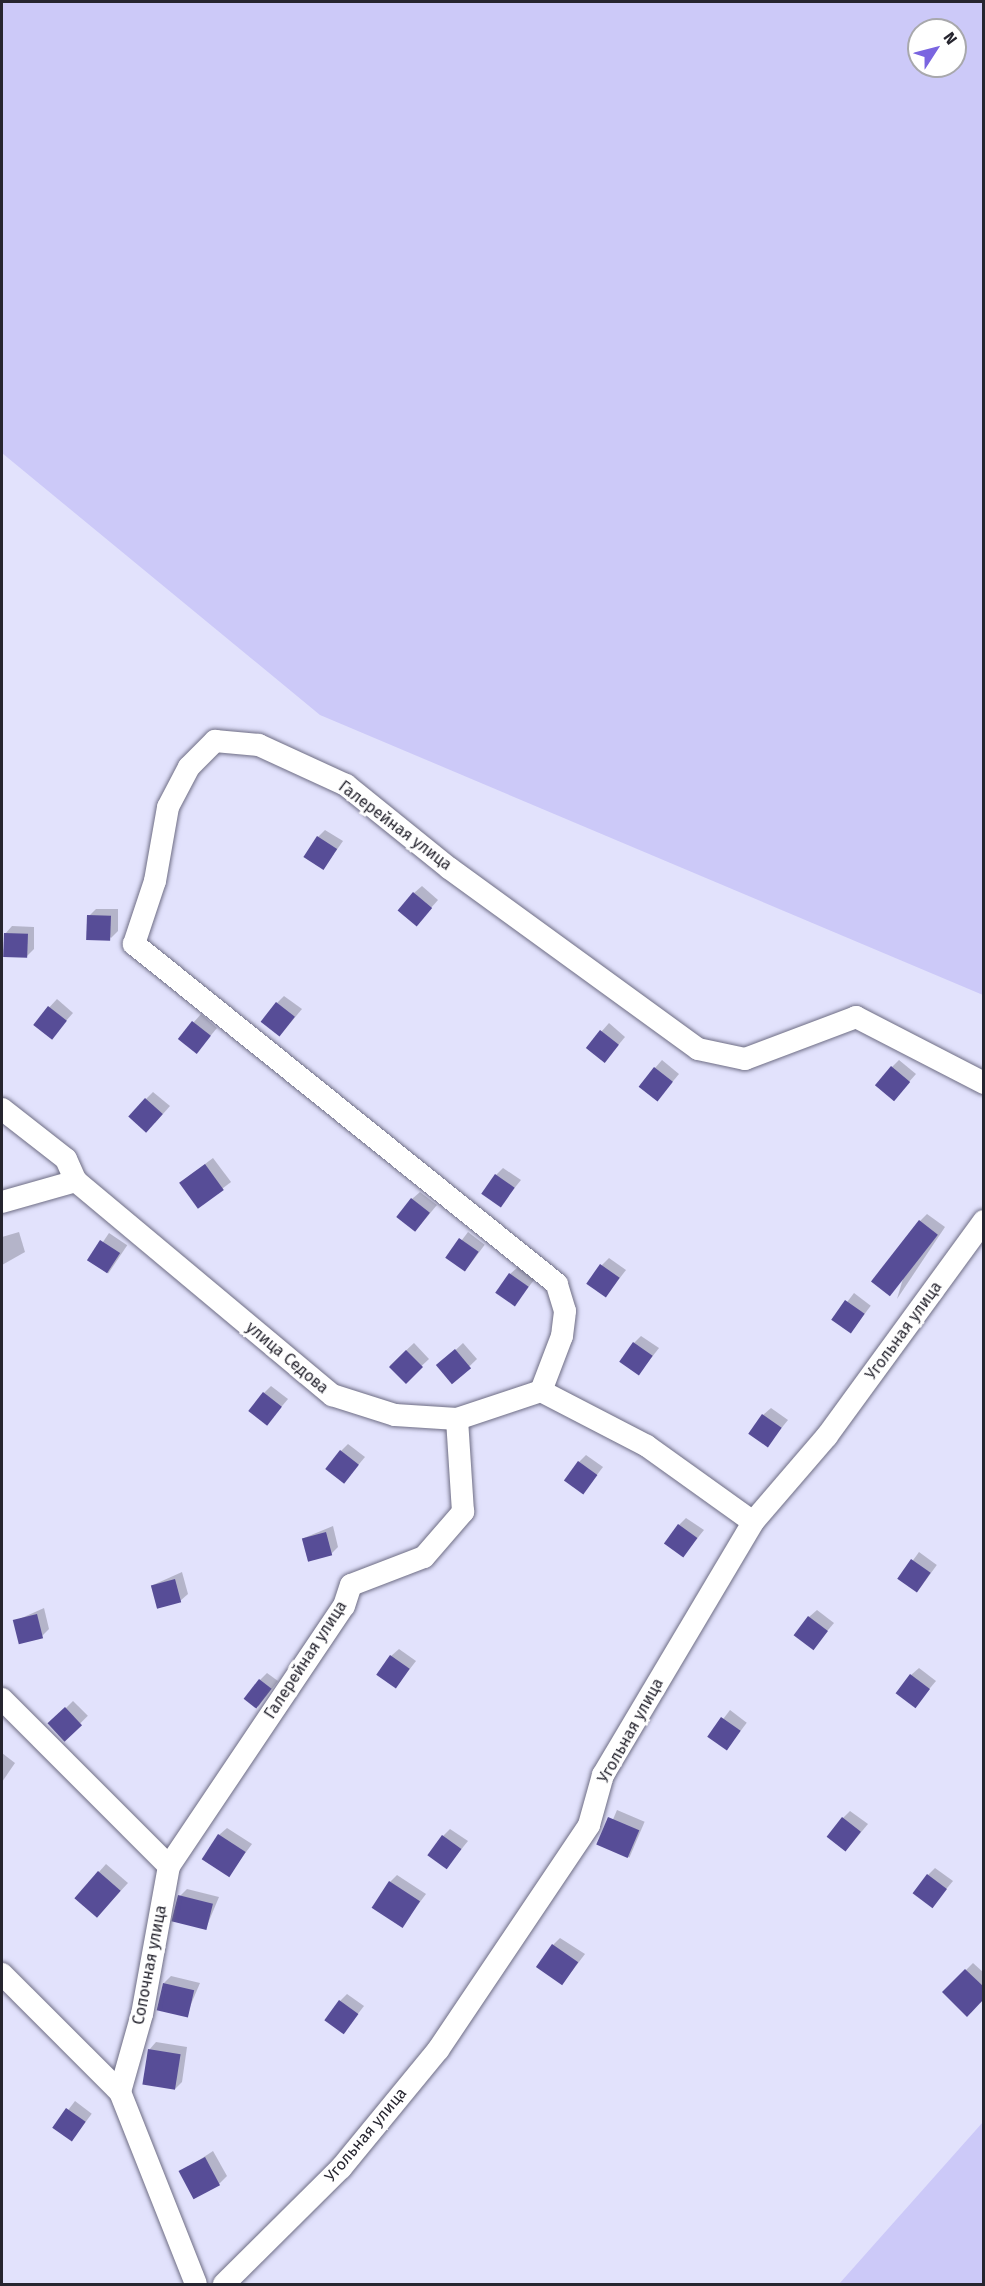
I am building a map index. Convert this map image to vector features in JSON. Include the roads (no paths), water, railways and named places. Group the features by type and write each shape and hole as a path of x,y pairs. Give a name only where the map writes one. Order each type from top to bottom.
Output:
{"street":[{"name":"Галерейная улица","path":"541,1391 562,1336 565,1311 557,1284 134,944 156,881 168,807 189,767 215,741 259,745 346,785 449,868 698,1049 745,1059 856,1017 984,1083"},
{"name":"улица Седова","path":"2,1109 66,1159 76,1181 332,1395 395,1415 457,1419 541,1391"},
{"path":"2,1202 76,1181"},
{"name":"Угольная улица","path":"224,2284 341,2168 438,2050 589,1824 603,1774 753,1522 827,1436 984,1221"},
{"path":"541,1391 647,1446 753,1522"},
{"name":"Галерейная улица","path":"168,1866 344,1606 351,1585 424,1557 463,1512 457,1419"},
{"path":"2,1699 168,1866"},
{"name":"Сопочная улица","path":"120,2092 142,2014 168,1866"},
{"path":"2,1974 120,2092 196,2284"}]}
